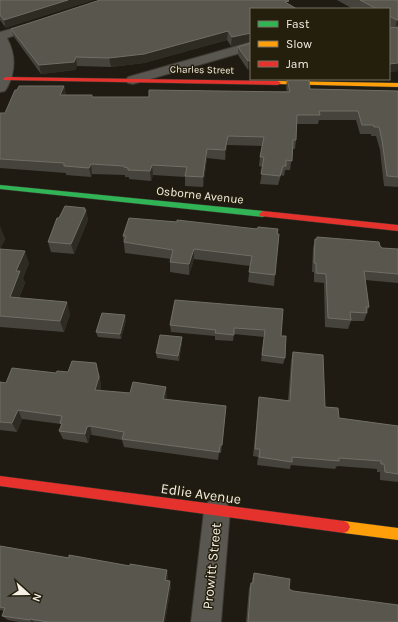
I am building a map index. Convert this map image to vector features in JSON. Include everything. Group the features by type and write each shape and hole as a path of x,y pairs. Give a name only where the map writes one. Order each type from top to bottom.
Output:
{"street":[{"path":"3,83 8,55 0,36 52,19"},
{"path":"133,80 250,46"},
{"name":"Charles Street","path":"3,83 133,80 398,85"},
{"name":"Osborne Avenue","path":"0,187 398,228"},
{"name":"Edlie Avenue","path":"0,481 398,534"},
{"name":"Prowitt Street","path":"206,622 217,511"}],"building":[{"path":"0,0 68,0 4,20 0,15"},
{"path":"100,0 288,0 289,1 285,2 295,8 250,8 250,33 232,37 228,31 144,54 109,58 76,57 74,62 39,65 11,29"},
{"path":"360,0 398,0 398,20 390,16 390,8 375,8"},
{"path":"398,27 398,63 390,64 390,28"},
{"path":"250,43 250,60 248,61 238,47"},
{"path":"287,80 309,80 310,89 398,91 398,177 387,176 379,127 374,127 373,125 362,125 358,111 319,111 320,115 297,115 296,140 293,140 292,161 286,160 286,166 283,166 280,176 261,174 264,157 260,157 264,137 228,136 225,150 207,149 203,177 185,176 187,167 152,165 150,171 128,170 128,168 124,166 91,164 89,168 64,166 64,163 0,159 0,113 5,113 15,90 17,90 19,86 64,86 60,95 92,95 92,97 149,97 149,90 290,92"},
{"path":"65,206 85,208 84,210 86,210 71,244 48,242 57,218 59,218"},
{"path":"129,218 177,222 177,220 257,229 258,227 278,229 277,234 279,234 275,275 249,272 252,256 194,249 189,264 170,262 173,250 124,242 126,236 123,236"},
{"path":"317,237 379,242 382,248 398,249 398,274 364,271 369,307 366,307 367,313 350,312 351,320 328,318 326,274 316,273 316,263 314,263 315,239 317,239"},
{"path":"0,249 25,251 16,271 20,271 10,297 67,302 60,321 0,316"},
{"path":"175,300 283,309 281,336 286,336 285,358 262,355 265,330 234,328 234,335 215,333 216,330 170,325"},
{"path":"102,313 125,315 120,334 96,332"},
{"path":"160,335 182,337 178,356 156,353"},
{"path":"293,352 323,355 325,407 338,408 339,418 398,426 398,474 385,472 384,464 381,464 381,461 339,458 339,461 292,457 292,462 259,457 260,449 255,449 259,397 290,401"},
{"path":"72,361 96,363 99,377 95,390 130,393 133,382 166,387 163,399 226,406 222,445 220,445 219,452 122,439 124,432 90,426 87,427 85,434 59,431 62,424 60,423 62,416 18,410 12,423 0,422 0,382 6,383 12,368 56,373 57,371 68,372"},
{"path":"0,546 69,558 69,555 130,566 130,564 167,570 165,580 170,581 163,622 48,622 2,616 5,608 0,607"},
{"path":"254,573 290,579 289,589 293,591 398,605 398,622 248,622 251,583 253,583"}],"traffic: fast":[{"path":"0,187 263,214"}],"traffic: slow":[{"path":"278,83 398,85"},
{"path":"344,527 398,534"}],"traffic: jam":[{"path":"6,79 278,83"},
{"path":"263,214 398,228"},
{"path":"0,481 344,527"}]}
